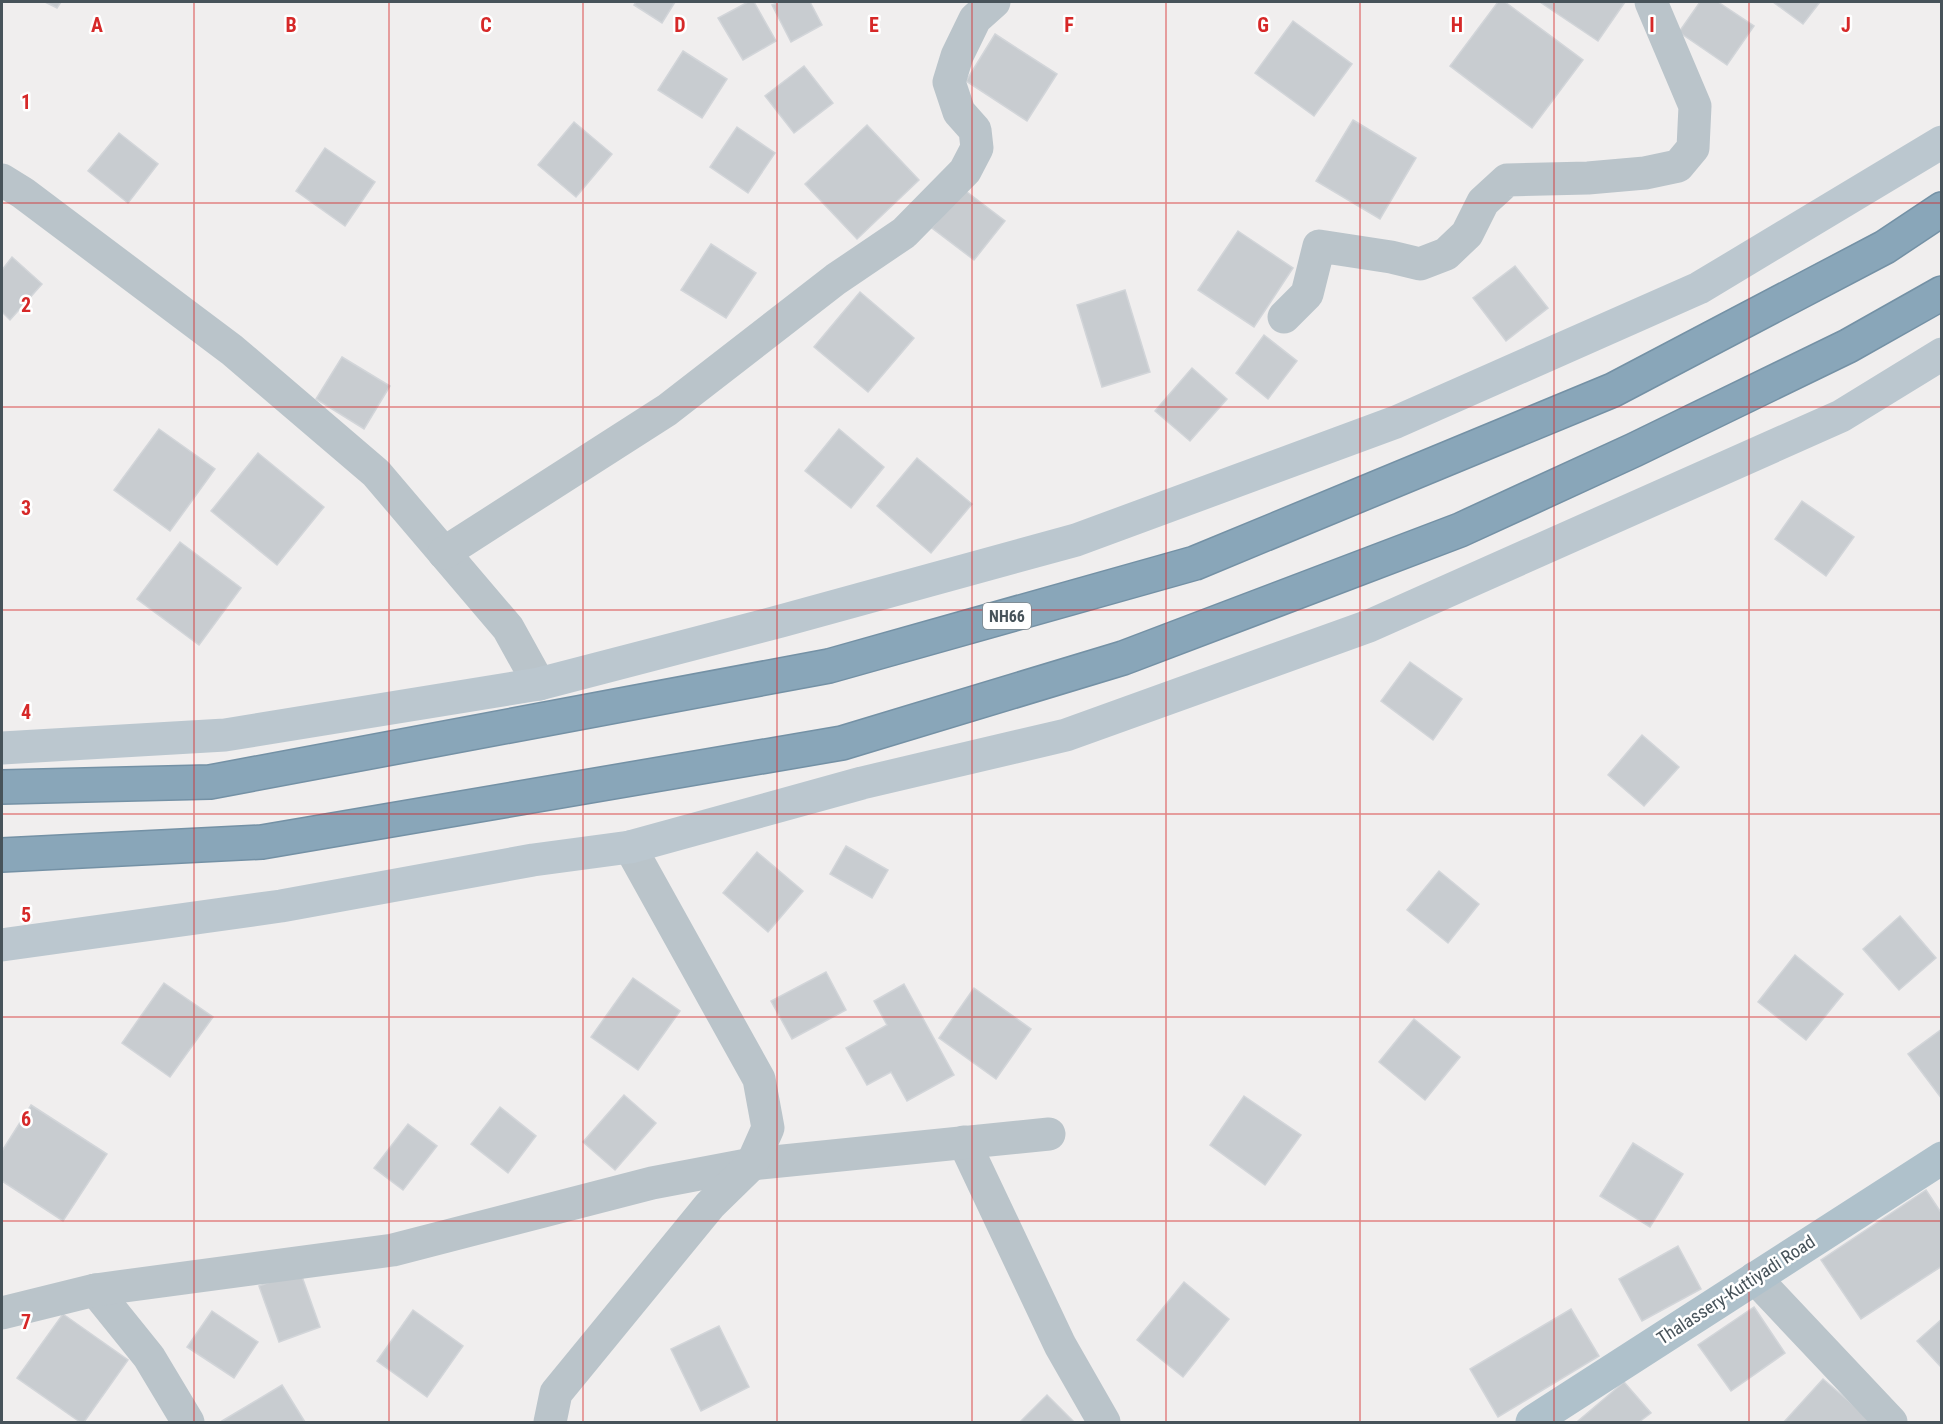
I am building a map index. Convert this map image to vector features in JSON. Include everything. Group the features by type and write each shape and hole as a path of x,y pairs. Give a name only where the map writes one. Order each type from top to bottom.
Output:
{"highway":[{"name":"NH66","path":"2,788 210,782 829,666 1195,563 1613,390 1885,248 1941,208"},
{"path":"2,855 262,842 842,743 1123,658 1460,530 1634,450 1848,346 1941,293"}],"main road":[{"name":"Thalassery-Kuttiyadi Road","path":"1532,1422 1941,1158"}],"street":[{"path":"444,553 667,410 836,279 904,233 965,171 977,148 975,130 959,112 949,82 957,56 975,19 994,2"},
{"path":"1284,317 1306,294 1318,246 1391,257 1420,264 1446,254 1467,234 1483,202 1507,180 1588,178 1645,173 1678,166 1693,148 1695,106 1651,2"},
{"path":"2,748 225,735 539,684 781,621 1076,540 1396,422 1700,288 1941,142"},
{"path":"2,180 23,193 232,350 376,473 508,628 539,684"},
{"path":"2,945 280,906 533,860 630,847 862,783 1066,735 1369,626 1841,416 1941,354"},
{"path":"550,1422 556,1393 710,1205 752,1164 768,1128 759,1079 630,847"},
{"path":"2,1313 95,1290 393,1250 652,1183 752,1164 1049,1134"},
{"path":"964,1142 1060,1346 1104,1422"},
{"path":"1755,1278 1891,1422"},
{"path":"95,1290 148,1357 188,1422"}],"building":[{"path":"45,2 61,2 57,8"},
{"path":"636,2 675,2 662,23 634,5"},
{"path":"748,2 754,2 776,41 743,60 718,18"},
{"path":"780,2 810,2 822,25 791,42 772,5"},
{"path":"1498,2 1505,2 1583,60 1532,128 1450,66"},
{"path":"1540,2 1625,2 1598,41"},
{"path":"1700,2 1718,2 1754,26 1727,65 1679,32"},
{"path":"1773,2 1820,2 1803,24"},
{"path":"1293,21 1352,64 1314,116 1255,73"},
{"path":"995,34 1057,74 1027,121 966,81"},
{"path":"683,51 727,79 702,118 658,90"},
{"path":"804,66 833,103 794,133 765,96"},
{"path":"1353,120 1416,158 1380,219 1316,181"},
{"path":"574,122 612,154 576,197 538,165"},
{"path":"867,125 919,180 857,239 805,184"},
{"path":"737,127 775,153 748,193 710,167"},
{"path":"119,133 158,164 128,203 88,171"},
{"path":"325,148 375,182 345,226 296,191"},
{"path":"963,189 1005,221 974,260 932,228"},
{"path":"1238,231 1293,268 1254,327 1198,290"},
{"path":"711,244 756,273 726,318 681,290"},
{"path":"12,257 42,284 10,320 2,312 2,270"},
{"path":"1515,266 1548,308 1506,341 1473,298"},
{"path":"1125,290 1150,372 1102,387 1077,305"},
{"path":"860,292 914,338 868,392 814,347"},
{"path":"1264,335 1297,361 1268,399 1236,373"},
{"path":"342,357 390,386 364,429 316,399"},
{"path":"1192,368 1227,399 1190,441 1155,411"},
{"path":"159,429 215,469 170,531 114,490"},
{"path":"839,429 884,467 851,508 805,471"},
{"path":"258,453 324,507 277,565 211,511"},
{"path":"917,458 972,504 931,553 877,506"},
{"path":"1802,501 1854,537 1826,576 1775,539"},
{"path":"180,542 241,588 199,645 137,599"},
{"path":"1410,662 1462,699 1433,740 1381,701"},
{"path":"1642,735 1679,767 1644,806 1608,775"},
{"path":"846,846 888,870 872,898 830,874"},
{"path":"757,852 803,891 768,932 723,893"},
{"path":"1439,871 1479,904 1448,943 1407,910"},
{"path":"1900,916 1936,958 1899,990 1863,949"},
{"path":"1795,955 1843,994 1806,1040 1758,1002"},
{"path":"826,972 846,1010 792,1039 771,1001"},
{"path":"633,978 680,1011 638,1070 591,1037"},
{"path":"164,983 213,1017 170,1077 122,1043"},
{"path":"904,984 954,1075 907,1101 891,1072 867,1085 846,1048 887,1025 874,1001"},
{"path":"974,988 1031,1029 996,1079 939,1038"},
{"path":"1414,1019 1460,1057 1425,1100 1379,1062"},
{"path":"1942,1029 1942,1099 1908,1054"},
{"path":"624,1095 656,1123 615,1170 583,1142"},
{"path":"1244,1096 1301,1135 1265,1185 1210,1145"},
{"path":"31,1105 107,1154 63,1221 2,1181 2,1151"},
{"path":"500,1107 536,1136 508,1173 471,1144"},
{"path":"408,1124 437,1146 403,1190 374,1168"},
{"path":"1633,1143 1683,1174 1650,1227 1600,1196"},
{"path":"1926,1190 1942,1214 1942,1266 1861,1319 1821,1260"},
{"path":"1678,1246 1701,1289 1642,1321 1619,1279"},
{"path":"300,1271 320,1327 279,1342 259,1286"},
{"path":"1184,1282 1229,1319 1183,1377 1137,1340"},
{"path":"1754,1307 1785,1353 1731,1391 1698,1345"},
{"path":"1571,1309 1599,1356 1498,1417 1470,1369"},
{"path":"413,1310 463,1346 427,1397 377,1361"},
{"path":"212,1311 258,1342 234,1378 187,1347"},
{"path":"63,1314 128,1360 84,1422 80,1422 17,1378"},
{"path":"1942,1319 1942,1368 1917,1341"},
{"path":"719,1326 749,1387 701,1411 671,1349"},
{"path":"1823,1379 1873,1422 1784,1422"},
{"path":"1624,1382 1651,1413 1639,1422 1578,1421"},
{"path":"282,1385 305,1422 222,1421"},
{"path":"1047,1395 1074,1422 1020,1422"}]}
